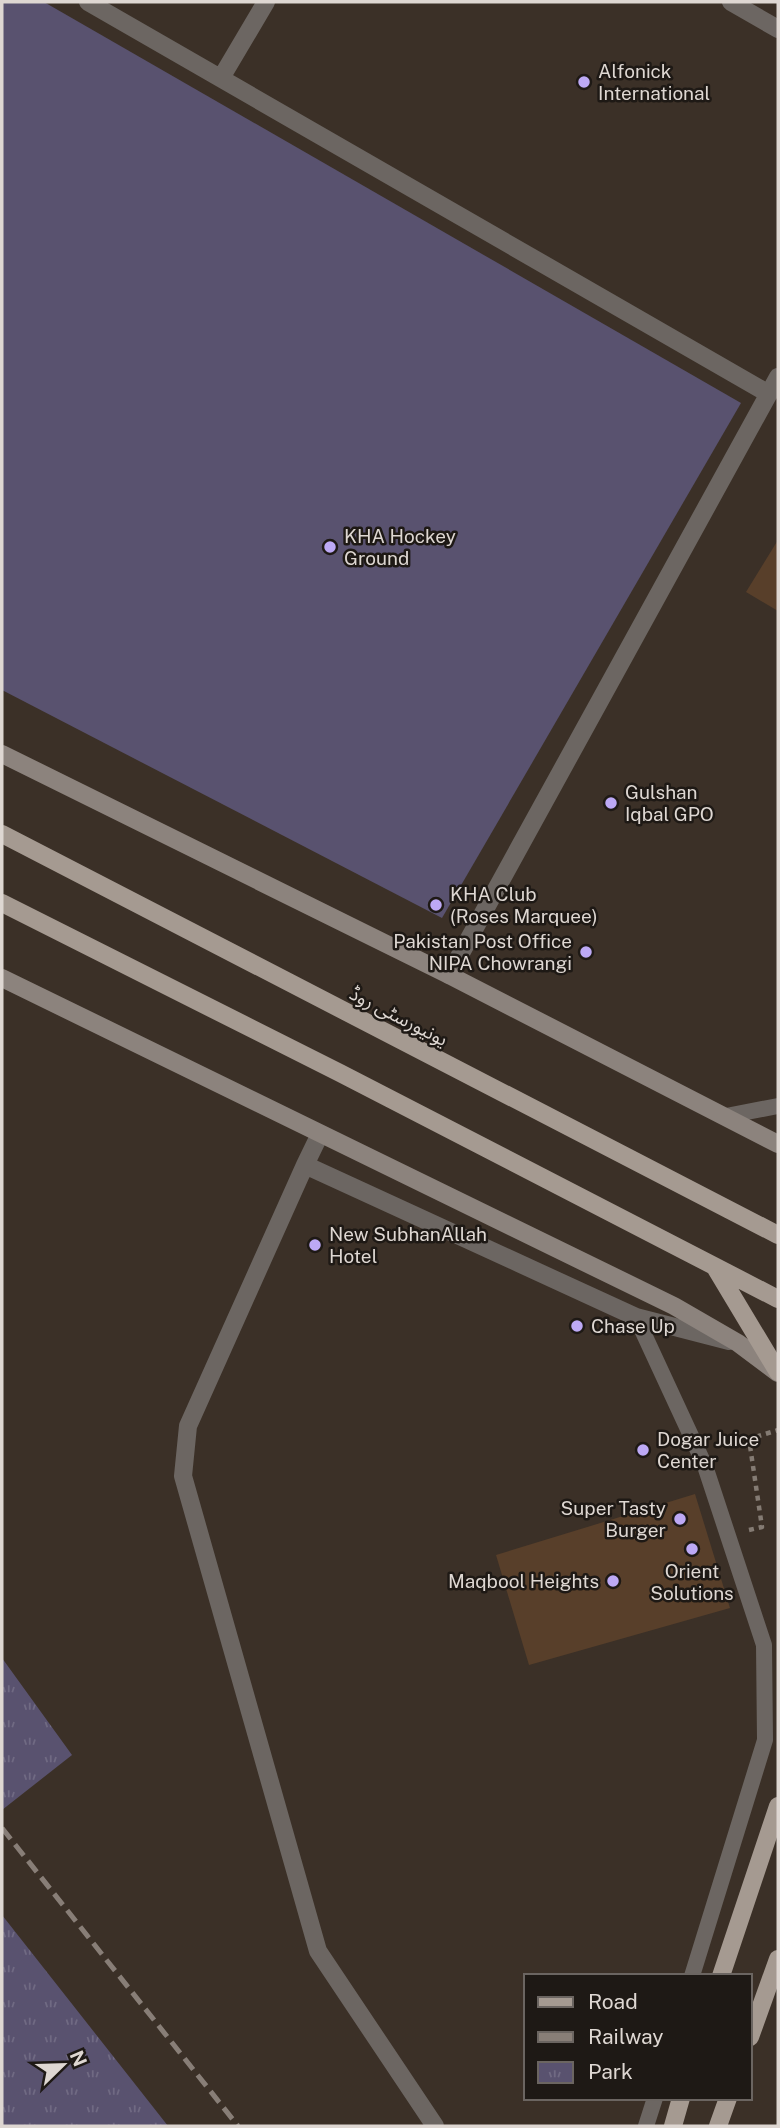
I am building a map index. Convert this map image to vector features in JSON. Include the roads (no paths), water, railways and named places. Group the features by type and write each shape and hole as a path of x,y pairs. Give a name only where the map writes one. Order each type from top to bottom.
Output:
{"main road":[{"name":"یونیورسٹی روڈ","path":"2,834 778,1234"},
{"path":"2,903 340,1073 778,1299"},
{"path":"715,1266 778,1372"},
{"path":"722,1974 778,1806"},
{"path":"752,2031 778,1959"},
{"path":"673,2126 680,2100"},
{"path":"718,2126 727,2100"}],"street":[{"path":"88,2 769,394"},
{"path":"221,78 265,2"},
{"path":"731,2 778,29"},
{"path":"449,975 778,377"},
{"path":"2,754 449,975 778,1144"},
{"path":"2,978 674,1306 738,1343 778,1372"},
{"path":"320,1134 188,1426 183,1476 318,1951 435,2126"},
{"path":"305,1165 636,1317 738,1343"}],"lane":[{"path":"726,1116 778,1106"},
{"path":"636,1317 705,1466 764,1645 765,1740 693,1974"},
{"path":"646,2126 654,2100"}],"railway":[{"path":"2,1828 238,2126"}],"place":[{"name":"Alfonick International","path":"584,82"},
{"name":"KHA Hockey Ground","path":"330,547"},
{"name":"Gulshan Iqbal GPO","path":"611,803"},
{"name":"KHA Club (Roses Marquee)","path":"436,905"},
{"name":"Pakistan Post Office NIPA Chowrangi","path":"586,952"},
{"name":"New SubhanAllah Hotel","path":"315,1245"},
{"name":"Chase Up","path":"577,1326"},
{"name":"Dogar Juice Center","path":"643,1450"},
{"name":"Super Tasty Burger","path":"680,1519"},
{"name":"Orient Solutions","path":"692,1549"},
{"name":"Maqbool Heights","path":"613,1581"}]}
